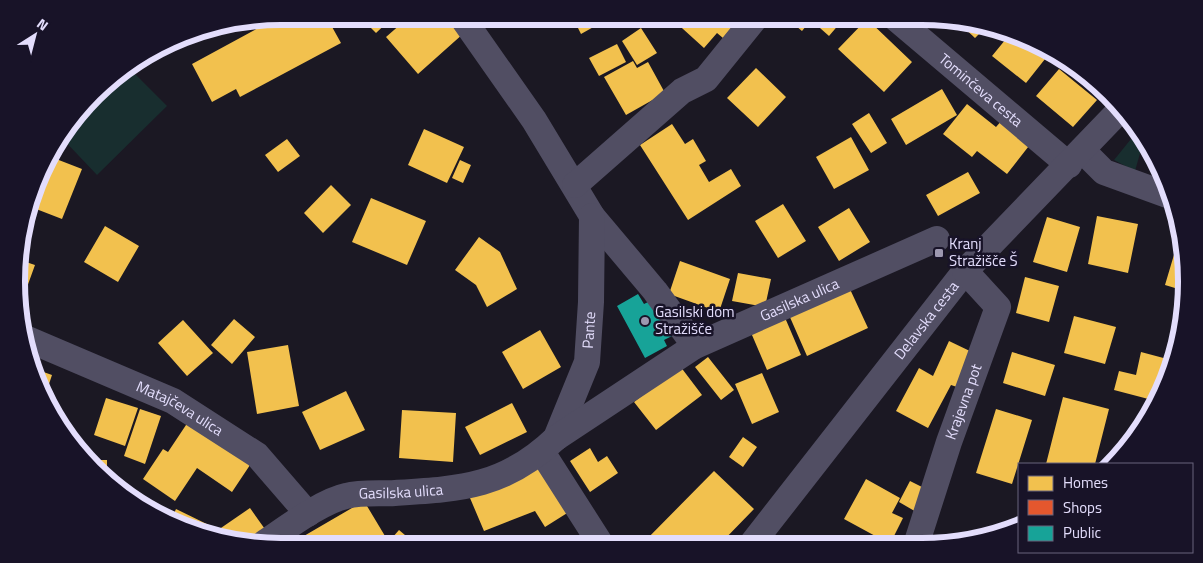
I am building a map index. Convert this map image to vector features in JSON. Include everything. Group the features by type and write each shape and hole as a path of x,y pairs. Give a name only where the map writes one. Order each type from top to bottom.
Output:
{"street":[{"name":"Pante","path":"467,25 534,120 576,185 592,216 655,291 695,346"},
{"path":"576,185 682,91 706,80 750,25"},
{"name":"Tominčeva cesta","path":"905,25 1075,158 1104,172 1162,193"},
{"name":"Delavska cesta","path":"765,538 965,271 1116,114"},
{"name":"Pante","path":"549,445 587,362 591,302 592,216"},
{"name":"Gasilska ulica","path":"272,537 308,514 346,496 456,489 497,478 695,346 937,239"},
{"name":"Krajevna pot","path":"918,538 949,442 998,307 965,271"},
{"name":"Matajčeva ulica","path":"32,341 173,401 257,455 308,514"},
{"path":"549,445 598,538"}],"green space":[{"path":"133,72 167,106 97,175 66,142 100,100"},
{"path":"1131,139 1142,150 1135,171 1114,160"}],"building: Homes":[{"path":"331,25 341,43 240,97 236,89 212,102 192,64 260,27"},
{"path":"368,25 384,25 376,33"},
{"path":"400,25 457,25 464,33 418,74 386,37"},
{"path":"576,25 597,25 581,34"},
{"path":"679,25 734,25 723,38 717,33 704,48"},
{"path":"795,25 807,25 802,31"},
{"path":"817,25 838,25 829,36"},
{"path":"861,25 873,25 912,62 884,92 838,49"},
{"path":"641,28 657,53 637,65 622,41"},
{"path":"965,29 981,32 975,38"},
{"path":"1005,40 1047,57 1026,83 992,56"},
{"path":"617,44 626,62 599,76 589,58"},
{"path":"633,61 637,68 648,62 665,93 626,115 604,77"},
{"path":"756,68 786,97 758,127 727,98"},
{"path":"1059,69 1097,100 1073,127 1036,96"},
{"path":"942,89 957,115 906,145 891,119"},
{"path":"967,104 996,127 1003,119 1032,142 1007,174 977,151 972,157 943,134"},
{"path":"869,113 887,143 871,153 852,124"},
{"path":"672,124 685,144 693,139 706,161 699,165 709,182 731,169 741,186 688,220 640,145"},
{"path":"424,129 464,147 447,183 408,165"},
{"path":"851,137 869,170 834,189 816,157"},
{"path":"287,139 300,156 278,172 265,155"},
{"path":"56,159 82,169 62,219 36,209"},
{"path":"460,160 471,165 463,183 452,178"},
{"path":"968,172 980,193 938,216 926,195"},
{"path":"331,185 351,205 323,233 304,213"},
{"path":"371,198 426,221 407,265 352,242"},
{"path":"783,204 806,241 778,258 755,221"},
{"path":"849,208 870,242 839,261 818,227"},
{"path":"1097,216 1138,224 1128,273 1088,264"},
{"path":"1047,217 1080,227 1067,272 1033,262"},
{"path":"105,226 139,246 118,282 84,262"},
{"path":"479,237 500,252 517,289 487,307 476,285 455,270"},
{"path":"1176,248 1178,289 1165,285"},
{"path":"680,261 730,279 719,312 669,294"},
{"path":"26,262 35,265 26,291"},
{"path":"738,273 771,279 765,307 732,301"},
{"path":"1025,277 1059,286 1049,322 1016,313"},
{"path":"849,287 868,328 807,356 789,315"},
{"path":"783,313 801,355 767,370 749,328"},
{"path":"1074,316 1116,327 1105,364 1064,353"},
{"path":"234,319 255,337 232,364 211,345"},
{"path":"183,320 213,353 187,376 158,343"},
{"path":"540,330 561,367 523,389 502,352"},
{"path":"949,341 974,353 957,387 951,385 928,428 896,411 919,368 933,376"},
{"path":"288,345 299,406 257,414 247,352"},
{"path":"1012,352 1055,365 1045,396 1003,383"},
{"path":"1141,352 1166,359 1150,399 1114,390 1119,371 1136,375"},
{"path":"708,357 734,390 721,400 695,367"},
{"path":"680,366 702,395 656,430 634,402"},
{"path":"42,371 52,375 48,387"},
{"path":"762,373 779,412 752,424 735,384"},
{"path":"346,391 365,430 320,450 302,412"},
{"path":"1063,397 1109,409 1095,463 1046,463"},
{"path":"106,398 138,408 125,446 94,435"},
{"path":"512,403 527,432 480,455 465,427"},
{"path":"140,409 161,416 145,464 124,456"},
{"path":"996,409 1032,420 1012,484 976,473"},
{"path":"402,410 456,413 453,462 399,458"},
{"path":"188,422 250,465 232,492 197,468 175,501 143,479 163,449 168,452"},
{"path":"743,437 757,447 743,467 729,457"},
{"path":"590,448 598,462 607,456 618,473 590,492 570,461"},
{"path":"97,460 107,460 107,469"},
{"path":"544,466 572,510 545,527 535,511 484,531 470,498"},
{"path":"714,471 754,509 726,538 648,538"},
{"path":"866,479 900,498 892,513 903,518 893,538 879,538 844,519"},
{"path":"910,481 930,491 918,513 899,502"},
{"path":"364,501 385,536 382,538 300,538"},
{"path":"250,508 267,532 260,537 218,530"},
{"path":"176,509 217,529 199,524 174,514"},
{"path":"399,530 408,538 392,538"}],"building: Public":[{"name":"Gasilski dom Stražišče","path":"638,294 644,304 654,299 674,335 664,340 667,346 645,358 617,306"}],"place":[{"name":"Kranj Stražišče Š","path":"939,253"},
{"name":"Gasilski dom Stražišče","path":"645,321"}]}
